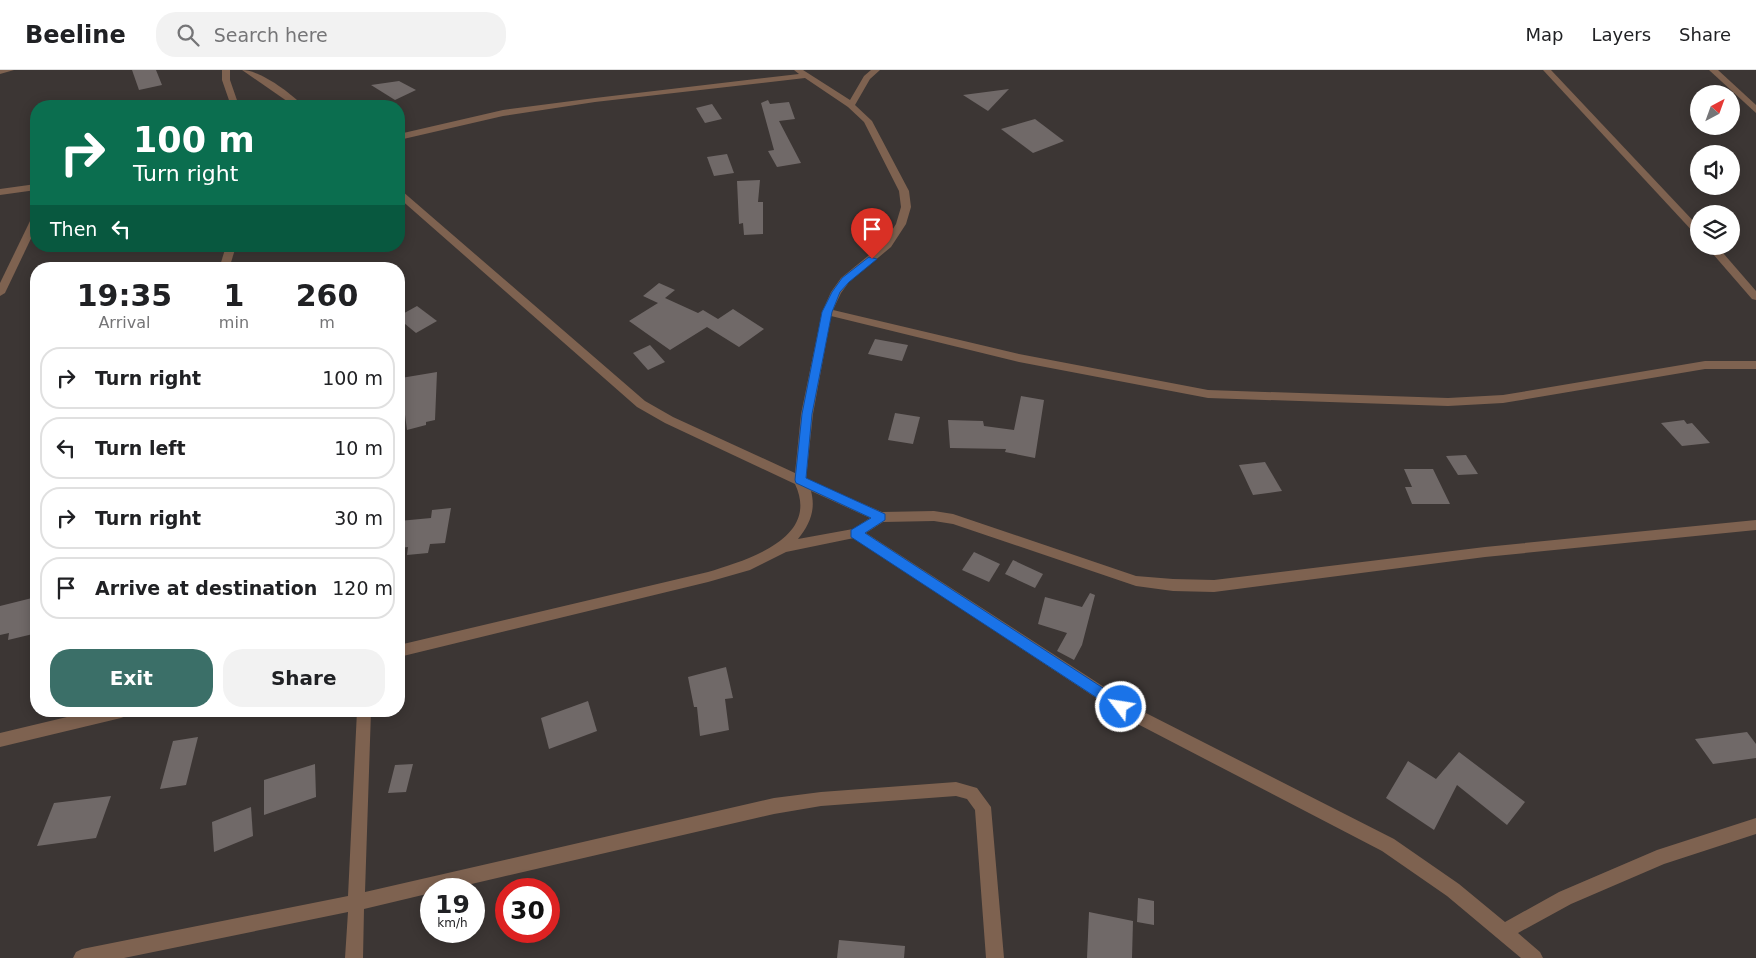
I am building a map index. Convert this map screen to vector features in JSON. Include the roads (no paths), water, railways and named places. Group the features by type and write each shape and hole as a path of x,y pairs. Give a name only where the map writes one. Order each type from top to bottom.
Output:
{"street":[{"path":"0,72 10,70"},
{"path":"226,70 226,80 233,100"},
{"path":"246,70 291,100"},
{"path":"851,105 867,78 876,70"},
{"path":"1547,70 1690,222"},
{"path":"1713,70 1754,107"},
{"path":"405,136 503,113 802,73 851,105 868,121 904,191 906,207 901,224 888,245 845,280 836,292 827,312 807,414 800,480 807,494 808,511 798,530 784,547"},
{"path":"0,192 30,188"},
{"path":"405,198 621,390 669,420 881,517 934,516 952,519 1136,581 1214,586 1485,552 1756,525"},
{"path":"0,293 30,231"},
{"path":"1719,255 1756,297"},
{"path":"827,312 1019,358 1148,384 1218,395 1448,402 1484,400 1571,388 1667,370 1705,365 1756,365"},
{"path":"405,650 708,577 745,566 784,547 856,533 881,517"},
{"path":"856,533 1133,714 1388,845 1454,890 1534,958"},
{"path":"0,740 67,717"},
{"path":"354,958 358,902 364,717"},
{"path":"82,958 358,902 774,806 821,799 956,789 972,793 983,808 995,958"},
{"path":"1504,932 1565,898 1654,860 1756,826"}]}
